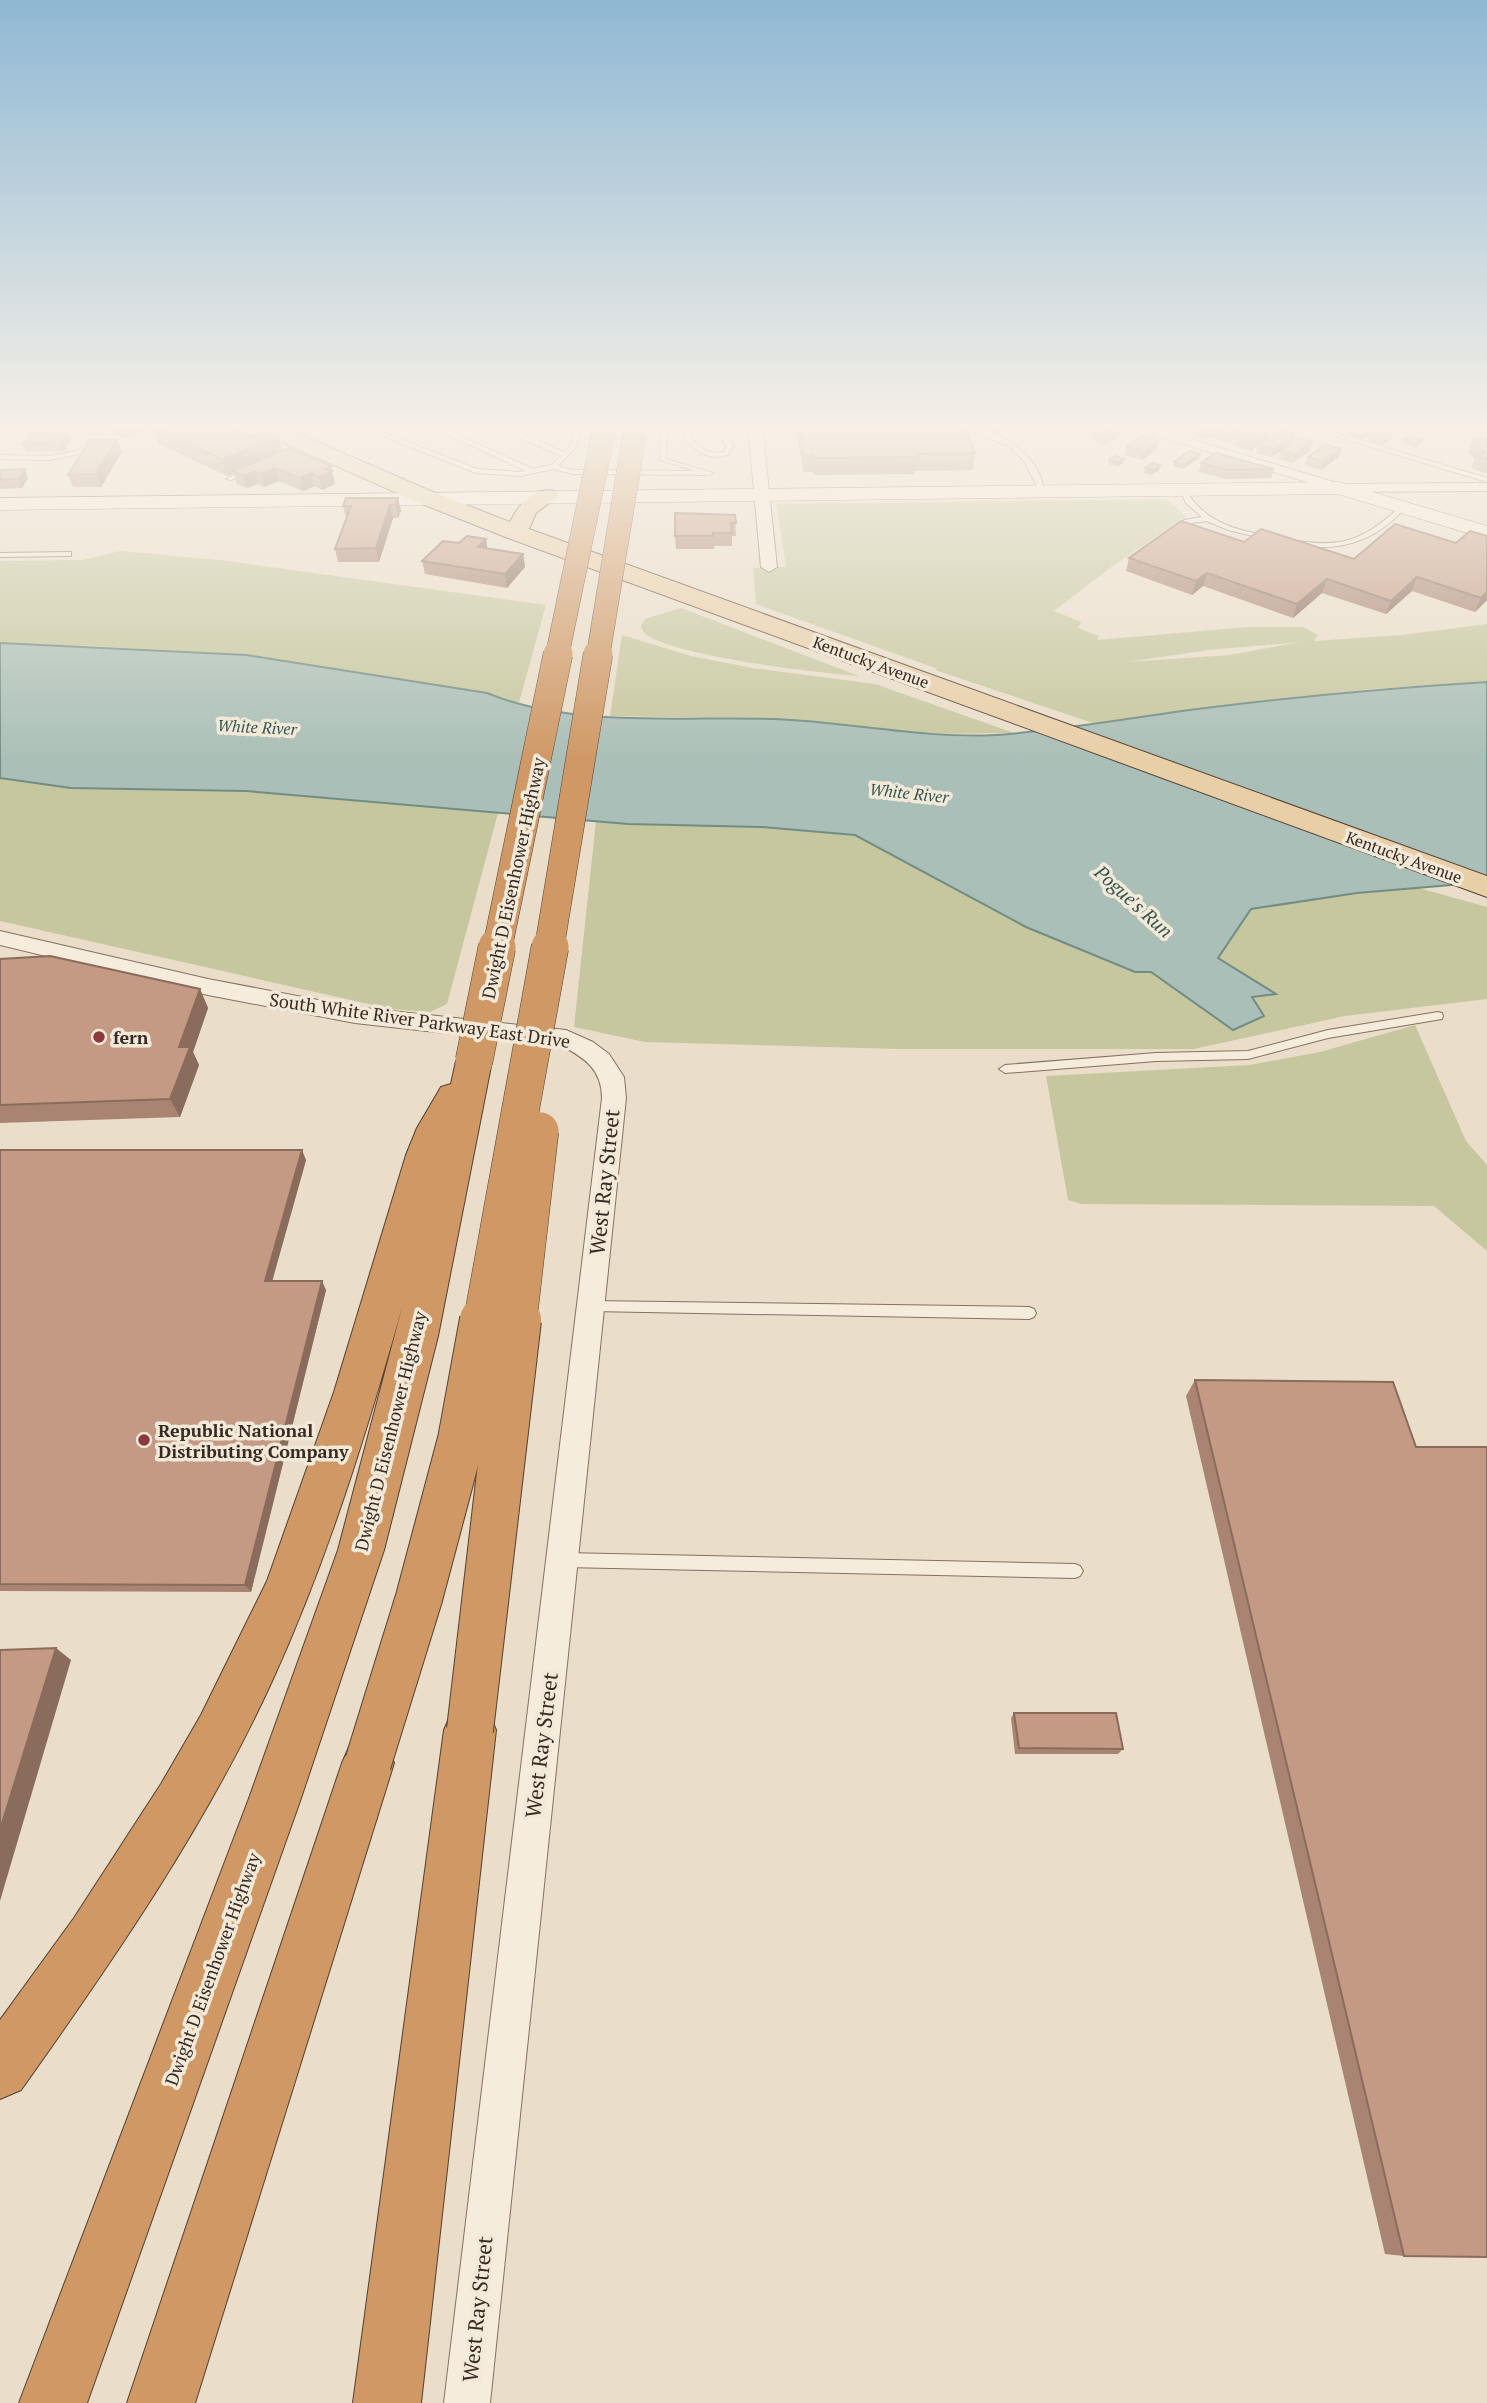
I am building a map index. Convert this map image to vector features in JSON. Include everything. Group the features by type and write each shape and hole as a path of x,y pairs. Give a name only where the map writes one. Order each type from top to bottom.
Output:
{"highway":[{"name":"Dwight D Eisenhower Highway","path":"53,2403 290,1755 343,1605 386,1461 416,1336 474,1061 565,537"},
{"path":"161,2403 368,1763 453,1477 558,901 618,537"},
{"path":"387,2403 538,1157 558,901"},
{"path":"0,2069 88,1949 176,1812 208,1756 270,1630 301,1554 359,1383 430,1138 474,1061"}],"main road":[{"name":"Kentucky Avenue","path":"527,537 1487,887"}],"street":[{"path":"766,537 769,567"},
{"name":"South White River Parkway East Drive","path":"0,938 208,987 344,1013 566,1038 580,1044 600,1059 612,1076 615,1087"},
{"name":"West Ray Street","path":"467,2403 615,1087"}],"lane":[{"path":"1267,537 1273,539"},
{"path":"1285,541 1333,544 1366,537"},
{"path":"0,555 68,554"},
{"path":"1004,1069 1156,1057 1248,1055 1328,1034 1437,1016"},
{"path":"590,1306 1029,1313"},
{"path":"562,1560 1075,1571"}],"green space":[{"path":"781,537 1155,537 1054,611 1081,622 1078,628 1099,636 1097,640 1248,627 1303,627 1318,635 1314,641 1402,635 1487,624 1487,682 1371,689 1195,710 1099,725 935,670 938,669 756,604 753,568 786,567","holes":["1300,642 1229,655 1127,662 1209,650"]},
{"path":"120,551 220,560 546,605 518,706 487,693 246,655 92,646 0,644 0,561 83,560"},
{"path":"681,608 859,676 712,656 658,641 643,632 641,626 645,619"},
{"path":"622,635 691,656 752,668 875,684 1014,733 938,734 777,719 610,716"},
{"path":"0,778 71,788 246,791 498,813 447,1004 430,1012 391,1009 0,921"},
{"path":"596,821 761,827 855,835 1026,927 1135,972 1151,972 1233,1030 1248,1023 1251,997 1274,994 1218,958 1251,909 1357,893 1419,888 1487,907 1487,999 1345,1016 1194,1049 897,1049 645,1042 574,1027"},
{"path":"1415,1025 1466,1141 1487,1165 1487,1251 1434,1206 1081,1204 1068,1200 1046,1076 1249,1065 1320,1052"}],"water":[{"path":"0,643 246,655 487,693 520,704 591,716 775,719 969,736 1047,730 1305,697 1487,682 1487,882 1357,893 1251,909 1218,958 1276,994 1252,997 1264,1016 1233,1030 1151,972 1135,972 1026,927 855,835 761,827 628,824 246,791 71,788 0,778"}],"building":[{"path":"339,537 380,537 376,548 335,549"},
{"path":"466,537 486,539 478,547 523,554 505,574 422,561 443,541 459,543"},
{"path":"1158,537 1229,537 1244,542 1250,537 1286,537 1354,559 1380,537 1437,537 1456,543 1463,537 1487,537 1487,592 1481,598 1417,577 1391,601 1327,579 1297,604 1207,573 1196,581 1129,558"},
{"name":"fern","path":"50,956 200,989 179,1047 190,1047 170,1099 0,1105 0,959"},
{"name":"Republic National Distributing Company","path":"0,1150 302,1150 265,1281 322,1281 245,1585 0,1584"},
{"path":"1195,1380 1393,1382 1416,1447 1487,1447 1487,2257 1404,2256"},
{"path":"56,1648 0,1830 0,1650"},
{"path":"1014,1713 1116,1713 1123,1749 1019,1748"}],"place":[{"name":"fern","path":"99,1037"},
{"name":"Republic National Distributing Company","path":"144,1440"}],"water label":[{"name":"White River","path":"257,727"},
{"name":"White River","path":"909,793"},
{"name":"Pogue's Run","path":"1134,901"}]}
